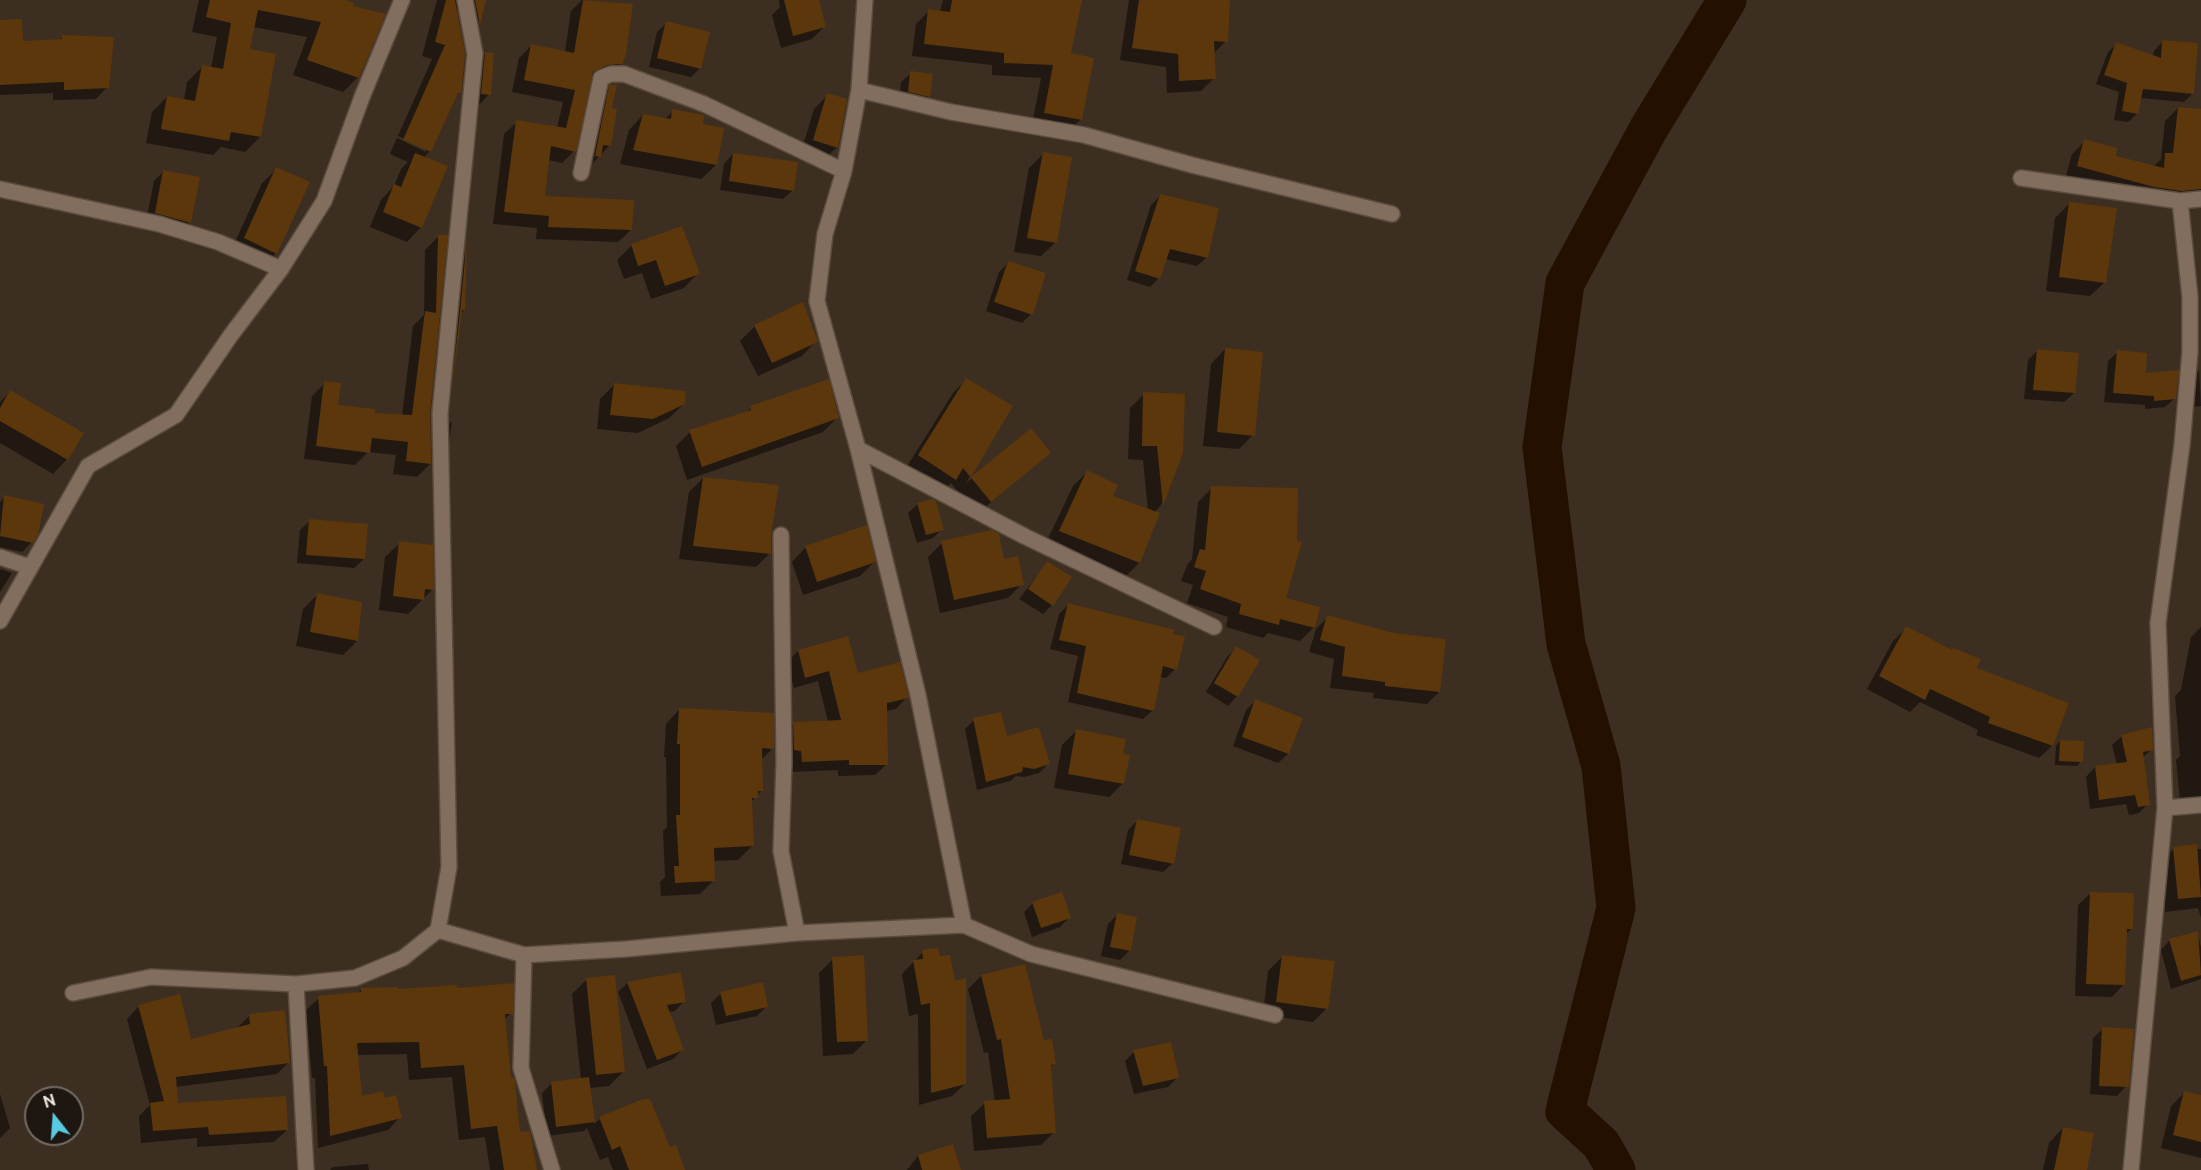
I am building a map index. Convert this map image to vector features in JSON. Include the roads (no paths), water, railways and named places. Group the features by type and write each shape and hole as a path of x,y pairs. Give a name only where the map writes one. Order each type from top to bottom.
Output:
{"street":[{"path":"0,621 88,466 176,415 231,335 281,269 324,201 362,97 402,0"},
{"path":"73,993 151,977 296,984 355,978 403,958 438,930 449,867 440,413 475,54 465,0"},
{"path":"866,0 858,90 844,171 825,234 817,300 858,449 918,695 964,925"},
{"path":"581,173 601,78 611,74 624,74 704,104 844,171"},
{"path":"858,90 951,112 1084,135 1192,165 1392,214"},
{"path":"2021,178 2180,201 2201,199"},
{"path":"0,189 159,224 218,242 281,269"},
{"path":"2131,1170 2165,808 2158,623 2182,445 2190,352 2190,297 2180,201"},
{"path":"858,449 1026,537 1214,627"},
{"path":"781,535 784,762 781,851 797,933"},
{"path":"0,557 30,567"},
{"path":"2165,808 2201,804"},
{"path":"438,930 524,955 626,949 797,933 964,925 1031,954 1275,1015"},
{"path":"524,955 521,1068 552,1170"},
{"path":"296,984 306,1170"}],"waterway":[{"path":"1616,1170 1601,1144 1565,1111 1616,908 1601,766 1566,644 1542,447 1565,283 1649,128 1727,0"}]}
